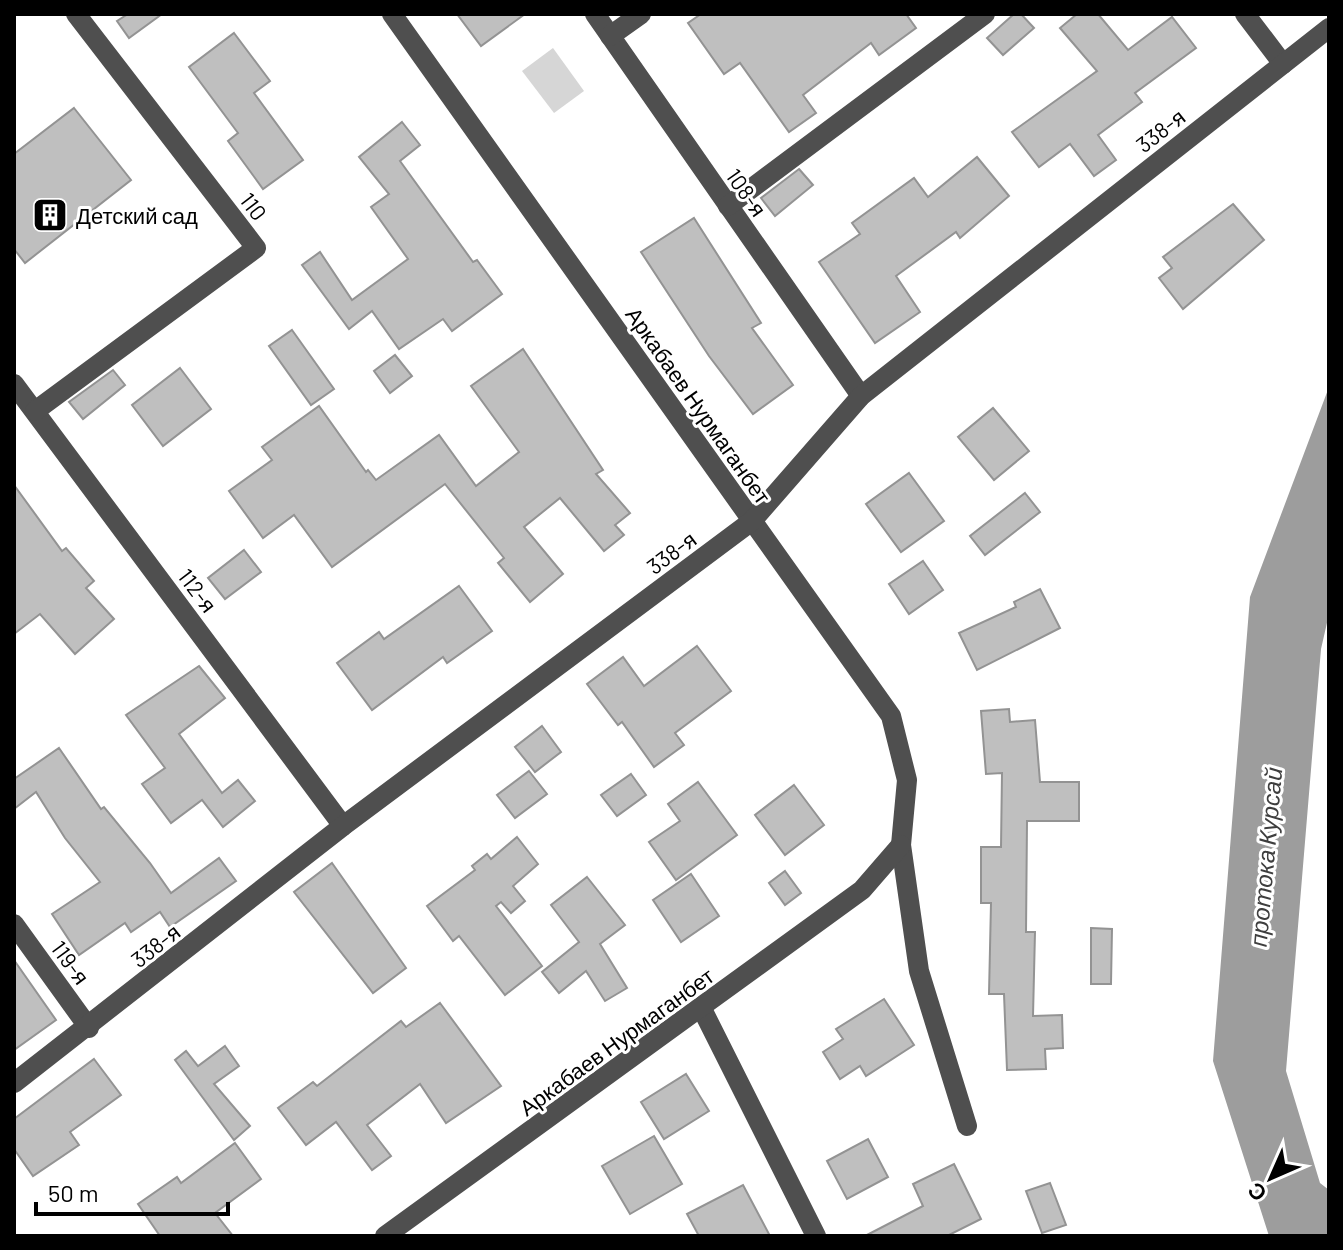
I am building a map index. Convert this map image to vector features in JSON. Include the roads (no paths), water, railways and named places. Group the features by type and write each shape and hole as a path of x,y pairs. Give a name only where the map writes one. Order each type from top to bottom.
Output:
{"street":[{"name":"110","path":"35,411 256,248 76,14"},
{"name":"Аркабаев Нурмаганбет","path":"392,14 891,716 907,780 901,845 919,971 967,1126"},
{"name":"108-я","path":"595,14 861,396"},
{"path":"610,36 641,14"},
{"path":"728,206 985,14"},
{"path":"1245,14 1283,64"},
{"name":"338-я","path":"14,1083 89,1028 343,826 752,521 861,396 1329,28"},
{"name":"112-я","path":"14,384 343,826"},
{"name":"Аркабаев Нурмаганбет","path":"385,1236 862,890 901,845"},
{"name":"119-я","path":"14,924 89,1028"},
{"path":"702,1009 816,1236"}],"water":[{"name":"протока Курсай","path":"1329,387 1329,614 1321,649 1286,1071 1320,1183 1329,1190 1329,1236 1269,1236 1213,1061 1250,597"}],"place":[{"name":"Детский сад","path":"50,215"}]}
